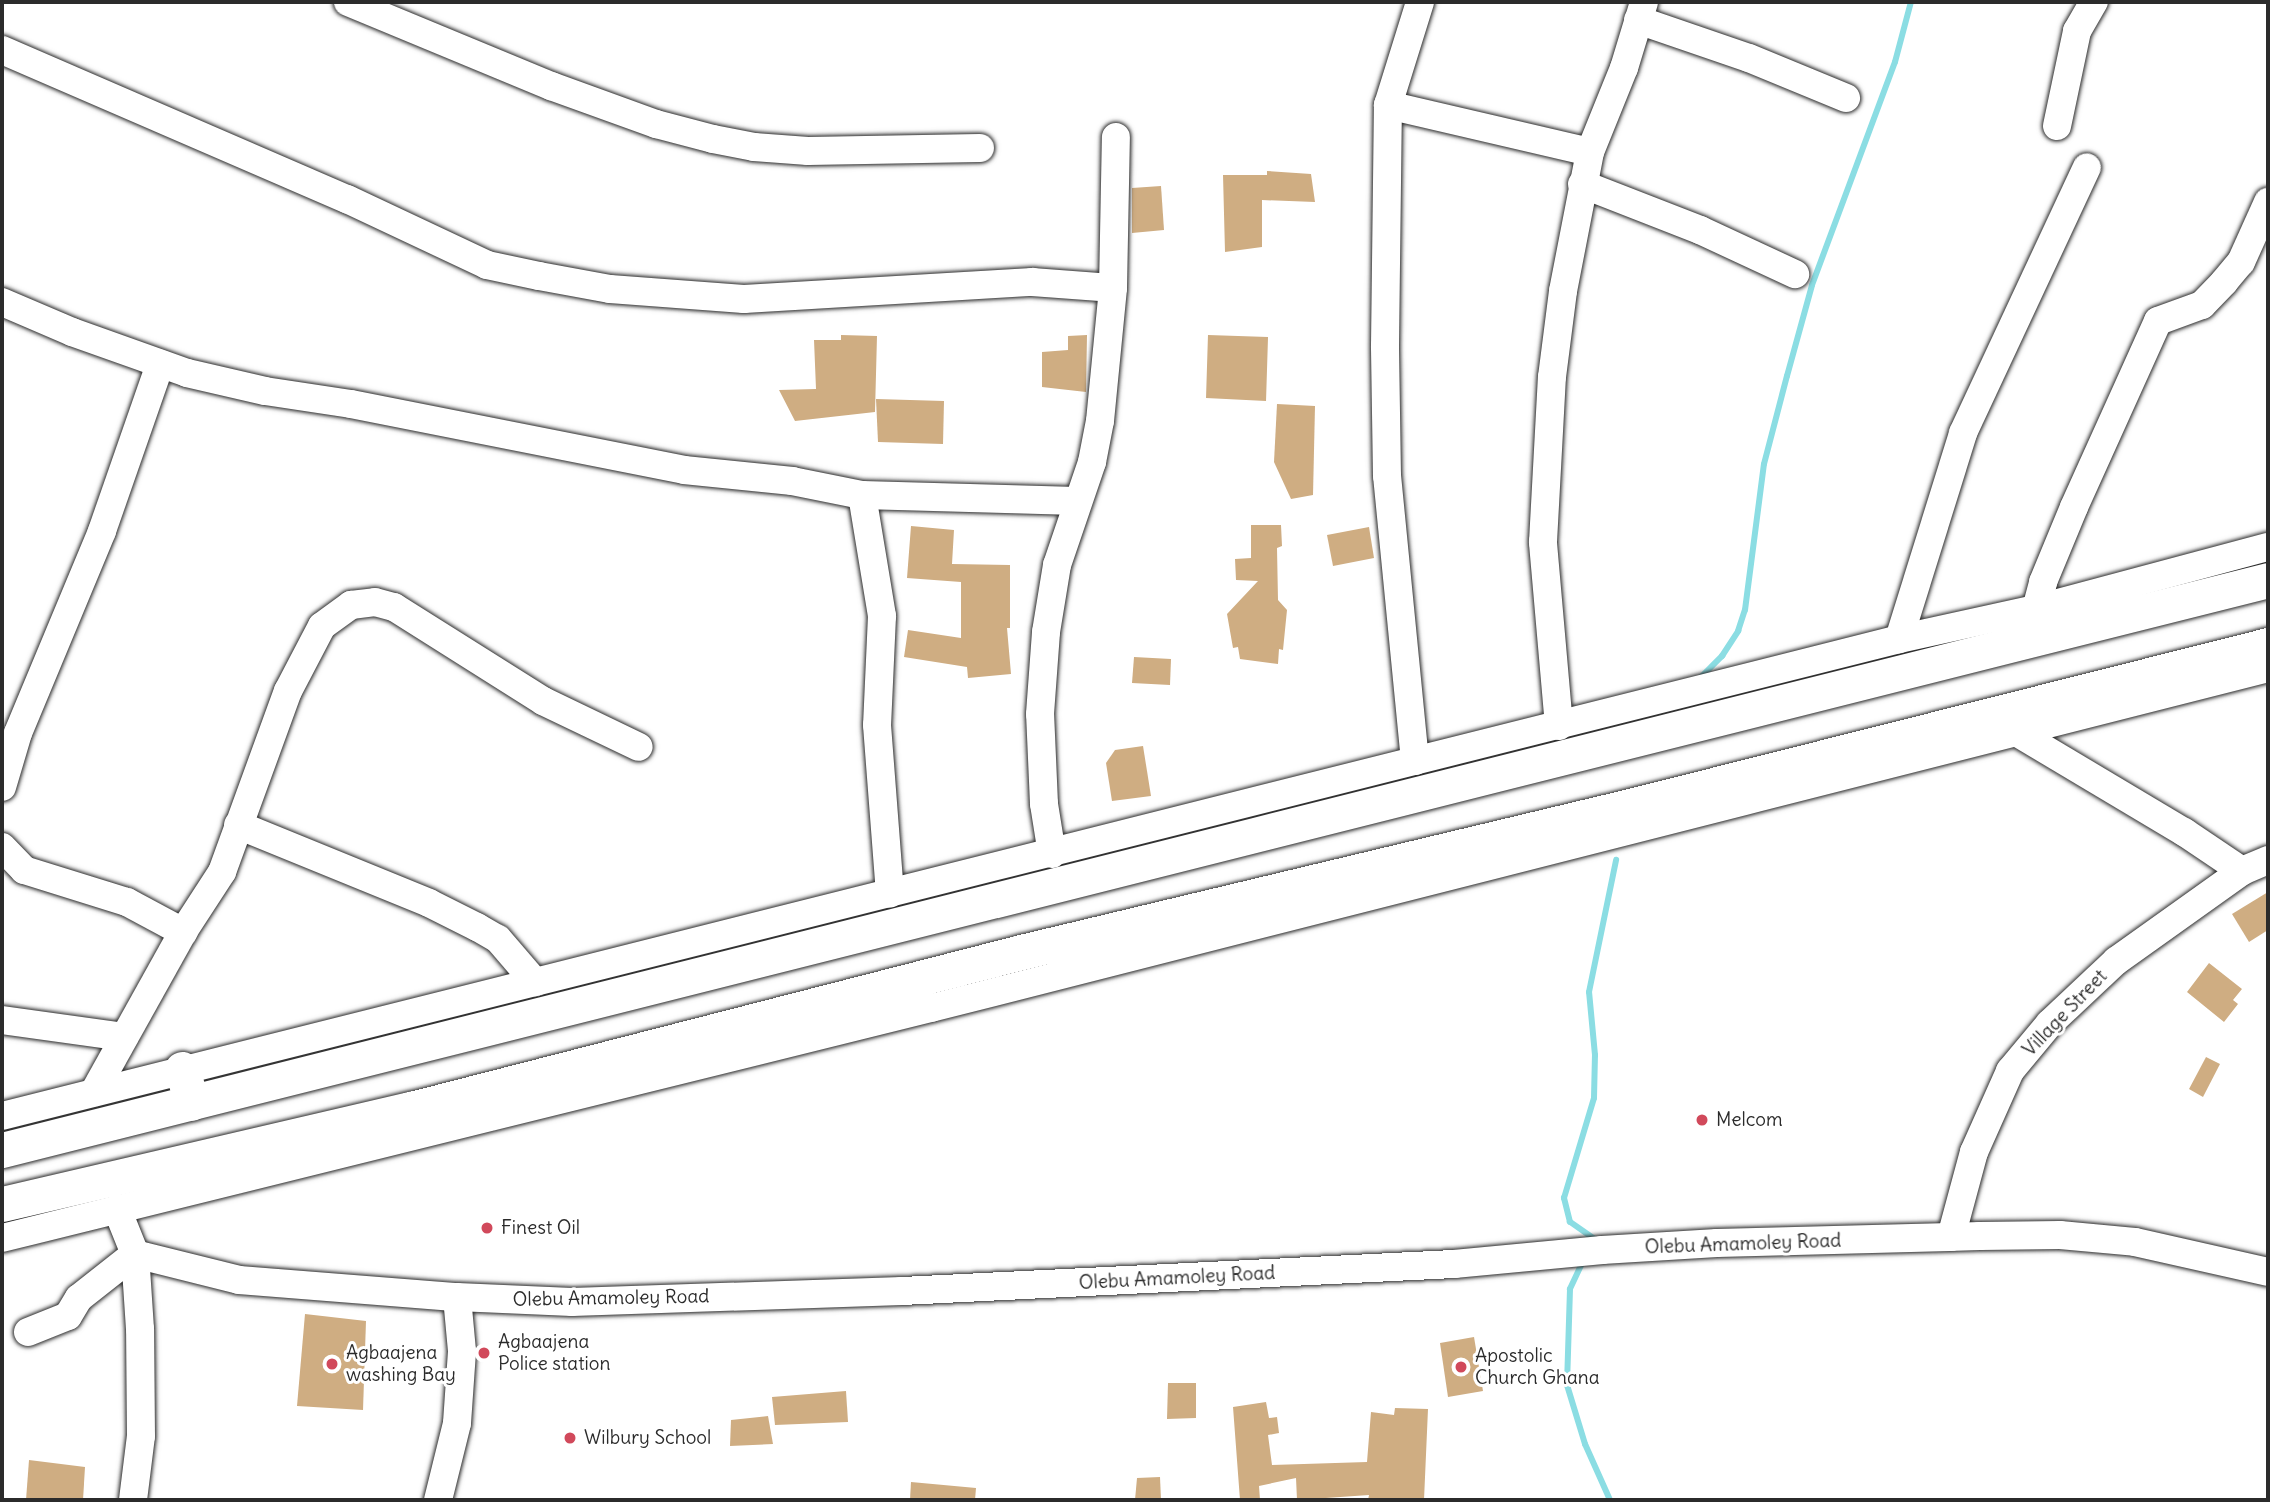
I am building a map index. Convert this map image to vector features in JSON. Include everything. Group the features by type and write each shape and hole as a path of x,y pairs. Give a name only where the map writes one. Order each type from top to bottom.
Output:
{"main road":[{"path":"2,1150 397,1053 2268,580"},
{"path":"2,1204 411,1109 1021,952 1626,807 2268,645"},
{"path":"1010,897 1023,920 1021,952"},
{"path":"397,1053 399,1084 411,1109"},
{"path":"182,1069 192,1103"}],"street":[{"path":"348,2 551,86 656,124 713,139 754,147 808,150 980,148"},
{"path":"1415,761 1387,476 1385,346 1388,105 1420,2"},
{"path":"2057,127 2077,31 2094,2"},
{"path":"1559,726 1544,528 1552,377 1582,184 1590,152 1624,68 1641,11 1846,99"},
{"path":"2,50 347,199 487,265 610,289 744,299 1032,282 1113,288"},
{"path":"1388,105 1590,152"},
{"path":"1052,854 1044,804 1041,701 1046,632 1057,565 1092,461 1100,421 1113,288 1116,137"},
{"path":"1899,639 1963,433 2087,167"},
{"path":"1582,184 1700,230 1795,274"},
{"path":"2036,609 2043,582 2074,507 2158,321 2202,305 2224,282 2241,262 2268,202"},
{"path":"2,302 72,332 160,364 265,391 351,404 684,470 792,481 862,495 1077,501"},
{"path":"2,787 18,733 102,531 160,364"},
{"path":"862,495 882,616 877,725 890,894"},
{"path":"2,1116 1899,639 2036,609 2268,547"},
{"path":"94,1091 183,932 222,872 288,691 322,626 351,605 374,602 394,607 543,701 639,747"},
{"path":"2,1238 931,1008 2268,668"},
{"path":"2016,732 2184,832 2242,871"},
{"path":"238,825 429,903 477,927 498,939 535,982"},
{"path":"2,847 24,870 127,902 183,932"},
{"name":"Village Street","path":"1951,1237 1974,1152 2010,1071 2050,1023 2116,961 2242,871 2268,860"},
{"path":"2,1020 124,1037"},
{"path":"117,1209 135,1254 140,1329 141,1436 133,1500"},
{"name":"Olebu Amamoley Road","path":"135,1254 239,1280 457,1297 572,1302 902,1291 1454,1264 1602,1250 1717,1243 2060,1235 2135,1242 2268,1272"},
{"path":"28,1332 68,1316 79,1297 135,1254"},
{"path":"438,1500 457,1423 462,1352 457,1297"}],"building":[{"path":"1267,171 1311,174 1315,202 1262,200 1262,247 1225,252 1223,175 1267,175"},
{"path":"1161,186 1164,230 1132,233 1132,188"},
{"path":"841,335 877,336 875,412 795,421 779,390 816,389 814,340 841,340"},
{"path":"1087,335 1086,392 1042,387 1042,352 1068,350 1068,336"},
{"path":"1208,335 1268,337 1266,401 1206,398"},
{"path":"876,399 944,401 943,444 878,442"},
{"path":"1277,404 1315,406 1313,495 1291,499 1274,462"},
{"path":"1251,525 1281,525 1282,546 1277,548 1278,600 1287,610 1283,650 1279,649 1278,664 1240,659 1238,647 1233,648 1227,614 1258,581 1236,580 1235,559 1251,558"},
{"path":"911,526 954,530 952,564 1010,565 1010,628 1007,628 1011,674 968,678 967,667 904,657 908,630 961,638 961,582 907,578"},
{"path":"1369,527 1374,558 1333,566 1327,535"},
{"path":"1134,657 1171,659 1170,685 1132,683"},
{"path":"1143,746 1151,796 1112,801 1106,763 1115,750"},
{"path":"2268,892 2268,930 2249,942 2232,914"},
{"path":"2209,963 2242,989 2233,1000 2238,1004 2224,1022 2187,992"},
{"path":"2206,1057 2220,1064 2203,1097 2189,1089"},
{"name":"Agbaajena washing Bay","path":"305,1314 366,1321 363,1410 297,1406"},
{"name":"Apostolic Church Ghana","path":"1474,1337 1483,1391 1448,1397 1440,1343"},
{"path":"1168,1383 1196,1383 1196,1418 1167,1419"},
{"path":"846,1391 848,1422 775,1425 772,1397"},
{"path":"1266,1402 1269,1418 1277,1417 1279,1433 1268,1435 1272,1465 1367,1462 1371,1412 1394,1415 1395,1408 1428,1409 1424,1500 1368,1500 1369,1495 1297,1500 1296,1478 1259,1486 1260,1500 1240,1500 1233,1407"},
{"path":"768,1416 773,1444 730,1446 731,1420"},
{"path":"29,1460 85,1467 83,1500 26,1500"},
{"path":"1160,1477 1161,1500 1135,1500 1137,1478"},
{"path":"911,1482 976,1488 975,1500 910,1500"}],"waterway":[{"path":"1699,679 1722,656 1738,631 1745,610 1764,464 1787,376 1812,285 1895,62 1911,2"},
{"path":"1596,1240 1570,1222 1564,1198 1594,1098 1595,1055 1589,992 1616,860"},
{"path":"1583,1261 1570,1289 1567,1385 1585,1444 1610,1500"}],"place":[{"name":"Melcom","path":"1702,1120"},
{"name":"Finest Oil","path":"487,1228"},
{"name":"Agbaajena Police station","path":"484,1353"},
{"name":"Agbaajena washing Bay","path":"332,1364"},
{"name":"Apostolic Church Ghana","path":"1461,1367"},
{"name":"Wilbury School","path":"570,1438"}]}
